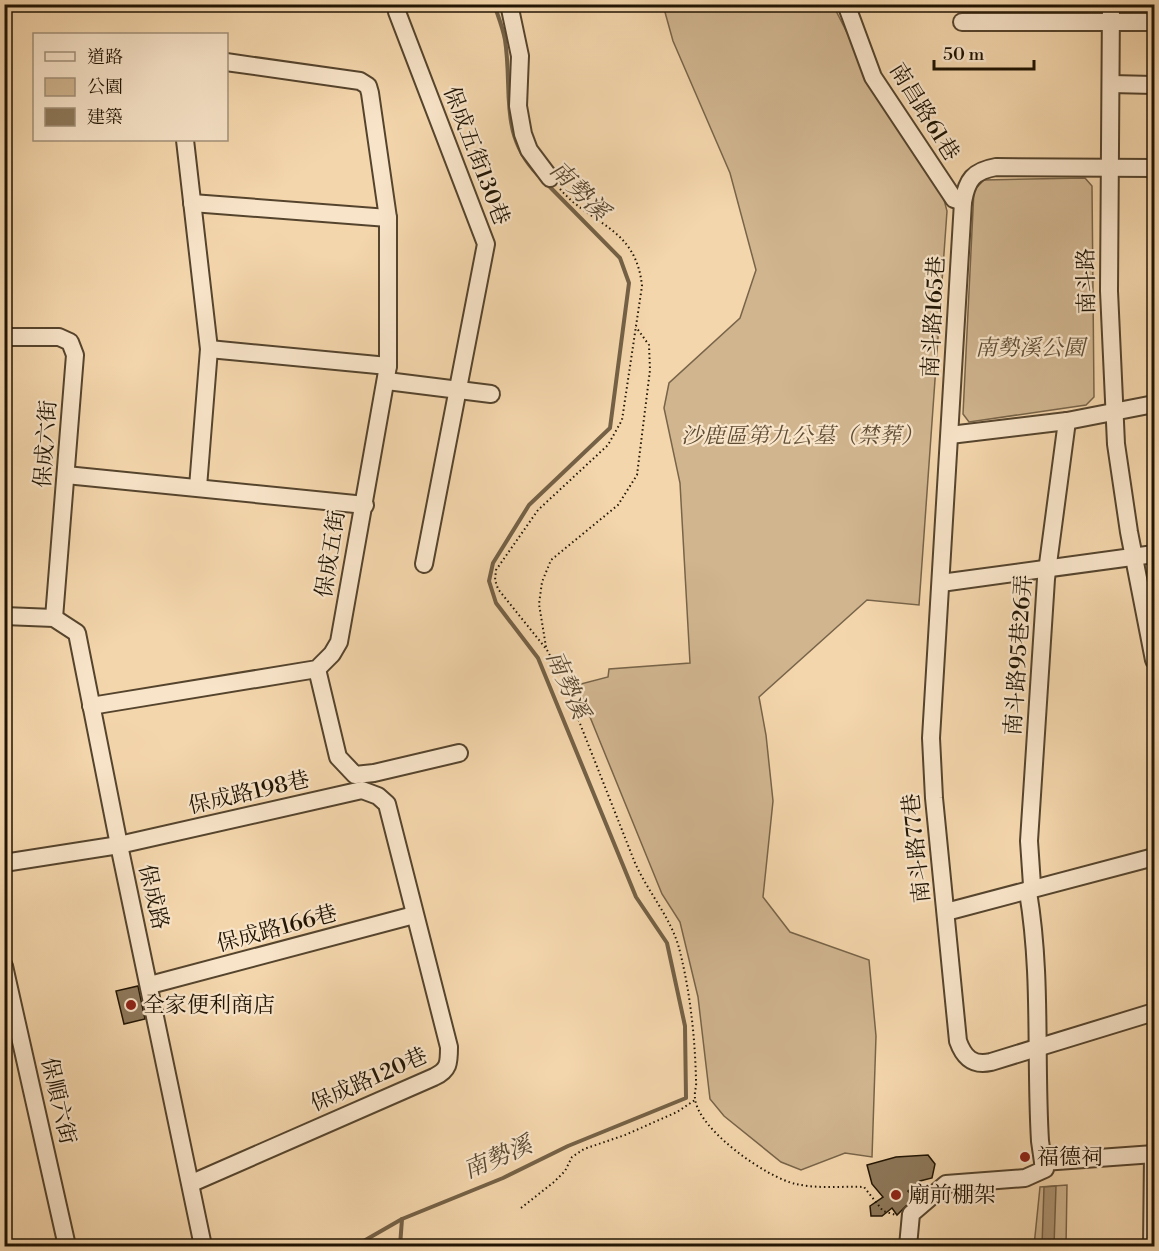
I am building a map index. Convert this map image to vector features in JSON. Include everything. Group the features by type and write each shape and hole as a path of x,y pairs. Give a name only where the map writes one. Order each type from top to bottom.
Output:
{"street":[{"path":"509,4 520,56 518,106 523,134 529,150 550,178"},
{"name":"南昌路61巷","path":"846,4 873,77 954,199 963,202"},
{"name":"南斗路","path":"1111,4 1108,168 1116,444 1133,555 1155,660"},
{"name":"保成五街130巷","path":"397,12 486,244 424,564"},
{"path":"962,22 1155,22"},
{"path":"228,62 360,81 368,86 388,218 388,373 365,505"},
{"path":"1111,84 1155,85"},
{"path":"185,141 209,349 198,487"},
{"name":"南斗路165巷","path":"950,435 963,202 969,179 987,168 1155,168"},
{"path":"192,203 388,218"},
{"name":"保成六街","path":"4,337 59,337 70,342 75,355 54,618"},
{"path":"209,349 388,373 458,390 491,394"},
{"path":"950,435 1067,422 1155,404"},
{"name":"南斗路95巷26弄","path":"1043,1161 1038,1100 1036,945 1028,892 1032,885 1029,841 1047,568 1067,422"},
{"name":"南斗路77巷","path":"950,435 931,738 934,798 962,1051 974,1063 982,1064 1155,1012"},
{"name":"保成五街","path":"66,475 365,505 339,642 332,654 317,669"},
{"path":"941,583 1133,555 1155,554"},
{"path":"4,616 54,618"},
{"name":"保成路","path":"54,618 77,633 119,845 192,1183 203,1246"},
{"path":"91,706 317,669 338,757 355,775 374,773 459,753"},
{"name":"保成路198巷","path":"4,863 119,845 362,790 378,796 387,804"},
{"name":"保成路120巷","path":"192,1183 443,1073 449,1066 450,1047 414,915 393,819 387,804"},
{"path":"946,912 1028,892 1155,856"},
{"name":"保成路166巷","path":"150,985 414,915"},
{"name":"保順六街","path":"4,966 67,1246"},
{"path":"908,1246 911,1214 946,1185 1025,1178 1045,1169 1043,1161 1154,1154 1152,1246"}],"path":[{"path":"550,178 578,206 605,222 633,253 640,271 642,286 622,420 608,445 538,510 496,570 495,580 498,589 547,650 562,678 635,863 648,891 669,922 679,949 692,1027 697,1083 695,1100 706,1122 740,1154 779,1179 810,1186 864,1186 883,1211 892,1215 911,1214"},
{"path":"547,650 539,604 542,582 551,560 618,505 637,475 650,370 649,345 636,327"},
{"path":"521,1208 559,1177 572,1157 584,1149 625,1135 677,1112 695,1100"}],"green space":[{"name":"沙鹿區第九公墓（禁葬）","path":"663,5 833,5 870,78 942,192 947,211 919,605 867,600 759,697 766,735 773,801 763,897 790,932 869,960 876,1036 872,1157 845,1153 801,1170 781,1162 724,1116 710,1099 698,997 680,922 662,894 577,685 608,677 609,669 690,663 680,483 664,408 669,383 740,318 756,270 730,173 673,41"},
{"name":"南勢溪公園","path":"1085,178 1092,186 1094,397 1086,405 969,422 963,414 974,190 984,180"},
{"path":"1067,1185 1066,1246 1034,1246 1040,1187"}],"shaded area":[{"path":"1056,1186 1054,1246 1042,1246 1044,1187"}],"building":[{"name":"全家便利商店","path":"138,986 145,1019 124,1024 116,991"},
{"path":"928,1155 935,1164 932,1178 920,1181 908,1191 914,1198 897,1215 892,1208 882,1216 871,1216 870,1206 883,1197 872,1184 867,1165 896,1157"}],"waterway":[{"name":"南勢溪","path":"494,4 505,40 512,128 525,160 538,175"},
{"name":"南勢溪","path":"355,1246 402,1219 503,1178 568,1146 686,1098 685,1026 667,943 636,897 538,658 496,603 489,581 493,563 529,505 610,428 629,283 620,258 546,183"},
{"path":"400,1246 402,1219"}],"place":[{"name":"全家便利商店","path":"131,1005"},
{"name":"福德祠","path":"1025,1157"},
{"name":"廟前棚架","path":"896,1195"}]}
